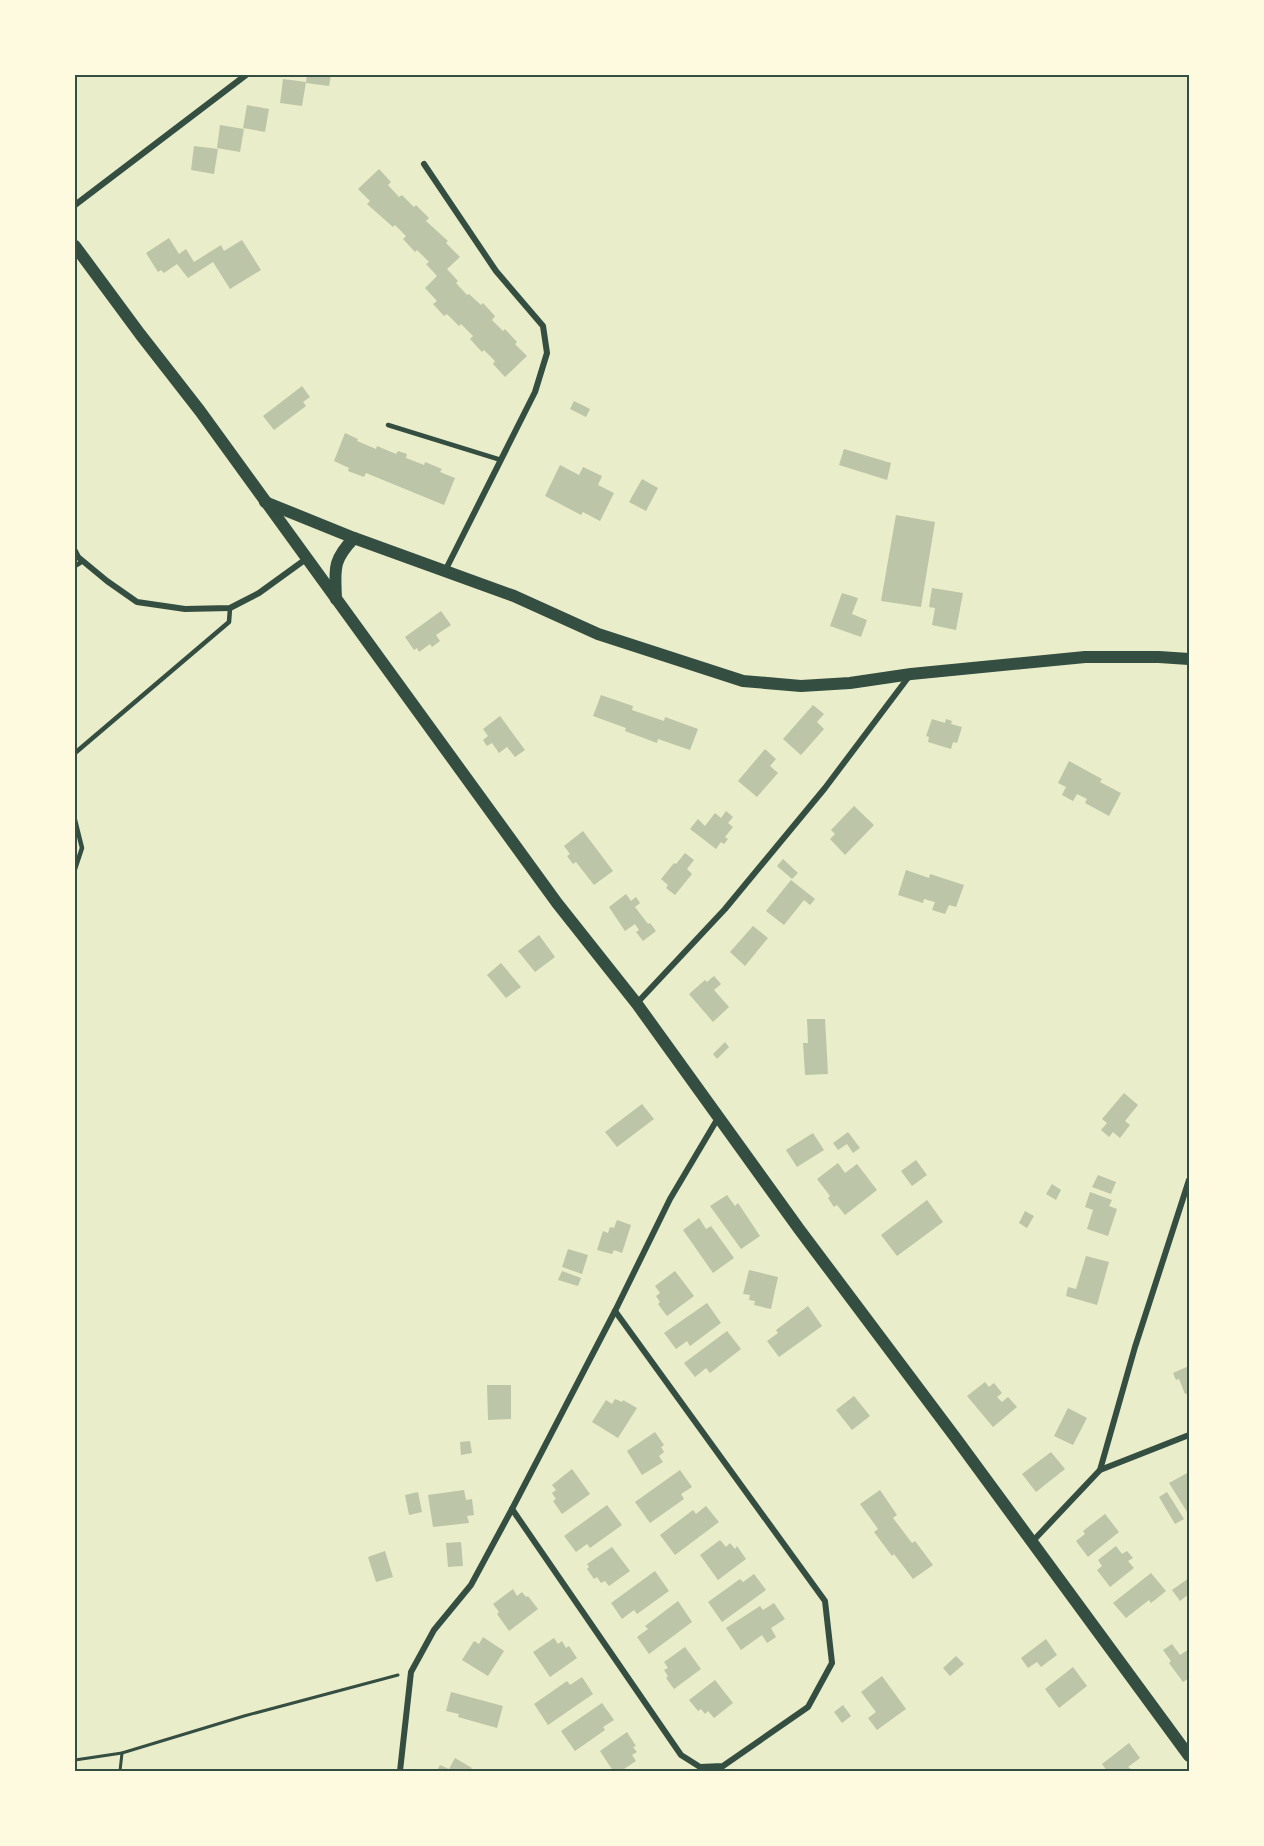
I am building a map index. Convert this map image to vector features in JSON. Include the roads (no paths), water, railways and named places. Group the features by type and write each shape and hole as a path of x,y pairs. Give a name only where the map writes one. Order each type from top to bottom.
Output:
{"main road":[{"path":"76,249 200,411 557,903 637,1004 1189,1756"},
{"path":"264,502 354,538 446,569 514,596 598,634 743,681 801,686 850,683 911,674 1085,657 1189,659"},
{"path":"336,600 335,570 338,556 354,538"}],"street":[{"path":"75,205 246,75"},
{"path":"424,164 496,271 543,326 547,353 535,392 446,569"},
{"path":"75,551 83,561 107,581 137,602 184,609 230,609 259,593 306,558"},
{"path":"637,1004 732,900 825,788 911,674"},
{"path":"400,1771 411,1672 434,1630 471,1585 615,1311 670,1199 718,1117"},
{"path":"1100,1470 1135,1347 1189,1180"},
{"path":"512,1509 681,1755 699,1767 723,1767 808,1707 832,1663 825,1601 615,1311"},
{"path":"1032,1542 1100,1470 1189,1435"}],"lane":[{"path":"388,425 501,460"},
{"path":"75,566 83,561"},
{"path":"75,753 229,622 230,609"},
{"path":"75,820 82,848 75,869"}]}
